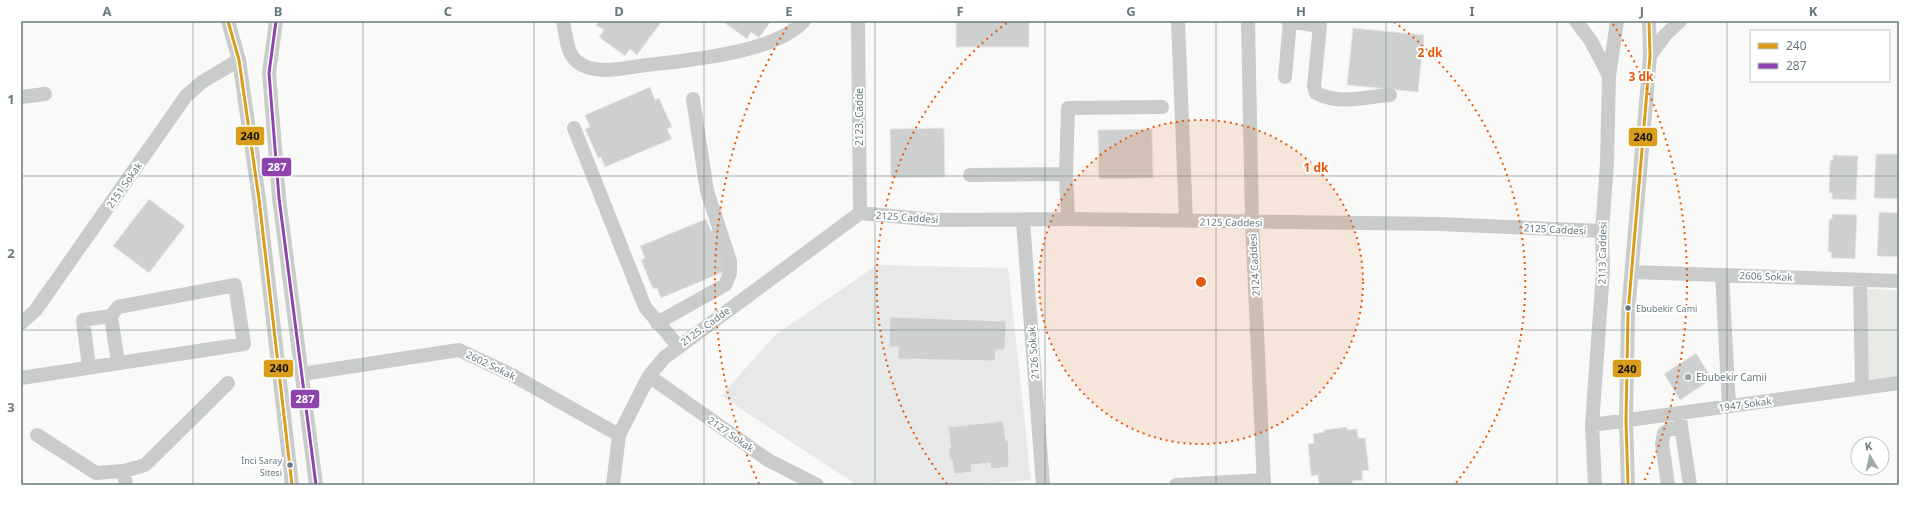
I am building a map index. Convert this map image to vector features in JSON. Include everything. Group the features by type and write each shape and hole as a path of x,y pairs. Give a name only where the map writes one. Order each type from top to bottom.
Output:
{"street":[{"path":"228,21 239,60 259,199 292,485"},
{"path":"276,21 269,73 279,198 316,485"},
{"path":"563,21 573,59 585,66 603,70 698,60 736,52 789,33 804,21"},
{"name":"2123. Cadde","path":"858,21 860,214"},
{"path":"1178,21 1186,221"},
{"name":"2124 Caddesi","path":"1248,21 1252,222 1264,482"},
{"path":"1285,77 1289,21 1320,26 1314,86 1316,93 1326,98 1342,100 1390,95"},
{"path":"1576,21 1591,41 1609,76"},
{"name":"2113 Caddesi","path":"1595,485 1592,425 1603,271 1602,231 1607,163 1609,76 1617,21"},
{"path":"1628,485 1626,421 1628,313 1650,56 1649,21"},
{"path":"1650,56 1665,35 1680,21"},
{"name":"2151 Sokak","path":"21,323 35,311 186,96 202,82 239,60"},
{"path":"21,97 45,94"},
{"path":"657,323 725,285 730,273 730,261 707,191 693,99"},
{"path":"1068,219 1066,174 1068,108 1162,107"},
{"path":"574,128 646,307 657,323 678,346"},
{"path":"970,175 1066,174"},
{"name":"2125 Caddesi","path":"860,214 935,220 1024,221 1068,219 1439,224 1602,231"},
{"name":"2125. Cadde","path":"613,485 619,436 649,376 664,358 678,346 860,214"},
{"name":"2126 Sokak","path":"1024,221 1043,485"},
{"name":"2606 Sokak","path":"1632,272 1899,281"},
{"path":"1722,275 1729,406"},
{"path":"1860,280 1862,388"},
{"path":"21,378 244,344 235,285 118,307 111,316 82,320 89,367"},
{"path":"111,316 118,363"},
{"name":"2602 Sokak","path":"302,374 459,350 514,376 619,436"},
{"name":"2127 Sokak","path":"649,376 768,460 817,485"},
{"path":"37,435 96,473 124,471 145,466 228,383"},
{"name":"1947 Sokak","path":"1592,425 1899,383"},
{"path":"1679,413 1690,485"},
{"path":"1668,485 1662,443 1664,433 1670,429 1681,428"},
{"path":"124,471 126,485"},
{"path":"1176,485 1264,482"}],"shaded area":[{"path":"877,265 1008,268 1031,480 957,485 857,485 721,396 775,335"},
{"path":"1866,289 1899,290 1899,378 1869,381"}],"building":[{"path":"599,21 662,21 637,55 630,49 625,56 599,37 604,30 596,25"},
{"path":"722,21 771,21 759,38 751,32 747,39"},
{"path":"956,21 1029,21 1029,47 956,47"},
{"path":"1353,28 1424,35 1418,92 1347,85"},
{"path":"650,87 655,100 659,98 672,127 667,129 672,139 605,167 601,157 598,158 585,129 590,127 585,115"},
{"path":"944,128 945,177 891,178 890,129"},
{"path":"1152,129 1153,178 1099,179 1098,130"},
{"path":"1876,154 1899,154 1899,199 1874,198"},
{"path":"1833,155 1858,156 1856,200 1832,199 1832,193 1829,193 1830,160 1833,160"},
{"path":"149,199 185,226 149,273 113,246"},
{"path":"1879,212 1899,213 1899,257 1877,256"},
{"path":"1832,214 1857,215 1855,259 1831,258 1831,252 1828,252 1829,219 1832,219"},
{"path":"706,219 711,231 715,229 728,270 661,298 657,288 653,289 641,260 645,258 640,246"},
{"path":"890,317 1006,321 1005,350 996,350 995,361 898,359 898,347 889,347"},
{"name":"Ebubekir Camii","path":"1696,353 1712,379 1680,400 1664,374"},
{"path":"1003,421 1006,441 1008,440 1009,467 991,469 990,463 971,465 972,472 954,474 948,448 951,448 948,427"},
{"path":"1347,427 1347,430 1357,429 1358,438 1365,438 1369,470 1362,471 1363,480 1352,481 1353,484 1319,485 1318,475 1311,476 1308,444 1314,443 1313,434 1324,432 1324,430"}],"transit line":[{"name":"240","path":"228,21 239,60 259,199 292,485"},
{"name":"287","path":"276,21 269,73 279,198 316,485"},
{"name":"240","path":"1628,485 1626,421 1628,313 1650,56 1649,21"}],"place":[{"name":"Ebubekir Cami","path":"1628,308"},
{"name":"Ebubekir Camii","path":"1688,377"},
{"name":"İnci Saray Sitesi","path":"290,465"}]}
